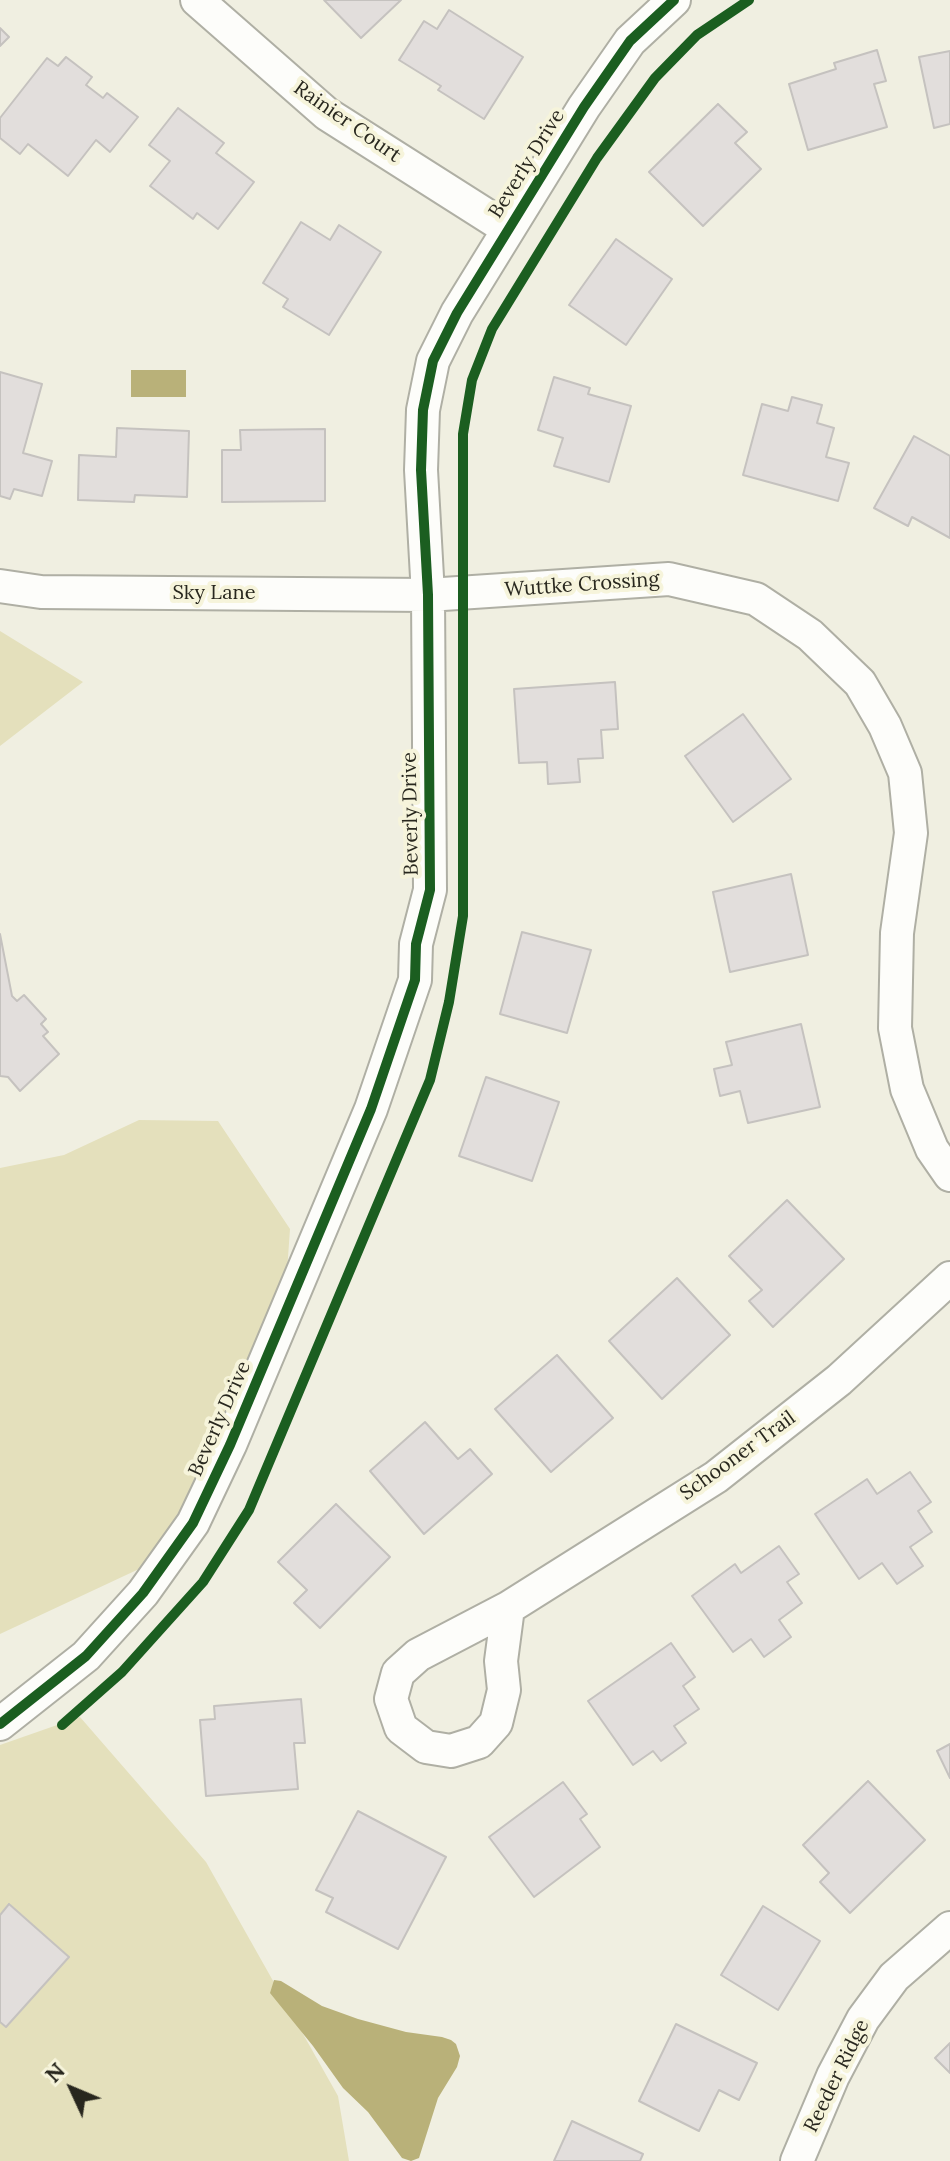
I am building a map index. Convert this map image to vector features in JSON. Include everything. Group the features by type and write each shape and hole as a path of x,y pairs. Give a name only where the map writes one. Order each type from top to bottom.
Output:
{"street":[{"name":"Rainier Court","path":"197,0 327,114 508,229"},
{"name":"Beverly Drive","path":"0,1724 86,1656 143,1593 193,1523 230,1445 371,1109 415,980 416,944 430,890 428,595 421,470 423,410 433,361 457,313 584,107 630,41 674,0"},
{"name":"Wuttke Crossing","path":"428,595 669,579 756,599 810,635 860,683 885,726 905,773 911,833 897,933 895,1028 907,1089 932,1149 950,1175"},
{"name":"Sky Lane","path":"0,586 41,592 428,595"},
{"name":"Schooner Trail","path":"508,1608 501,1661 504,1690 496,1723 479,1742 451,1751 426,1747 401,1728 391,1699 398,1673 418,1655 508,1608 716,1477 839,1380 950,1278"},
{"name":"Reeder Ridge","path":"797,2161 833,2076 863,2019 894,1977 950,1928"}],"shaded area":[{"path":"131,370 186,370 186,397 131,397"},
{"path":"0,631 83,682 0,746"},
{"path":"139,1120 218,1121 290,1229 283,1328 221,1460 139,1569 0,1634 0,1168 64,1155"},
{"path":"80,1717 206,1862 338,2096 349,2161 0,2161 0,1745"},
{"path":"274,1980 281,1981 322,2006 358,2019 406,2032 442,2037 456,2044 460,2056 457,2067 438,2098 419,2158 411,2161 402,2158 368,2112 343,2088 270,1993"}],"building":[{"path":"324,0 401,0 361,38"},
{"path":"449,10 523,57 484,119 438,90 441,86 399,60 424,21 437,29"},
{"path":"0,28 9,37 0,46"},
{"path":"877,50 886,81 874,84 887,127 808,150 789,84 836,69 834,63"},
{"path":"950,51 950,124 934,128 919,57"},
{"path":"66,57 92,77 86,85 103,98 107,93 138,117 110,152 96,140 68,176 28,144 20,154 0,138 0,118 47,58 58,66"},
{"path":"718,104 747,132 735,143 761,169 703,226 649,172"},
{"path":"178,108 224,143 216,153 254,182 218,229 197,213 193,219 150,186 170,161 149,145"},
{"path":"301,222 330,240 339,225 381,252 329,335 283,307 288,299 263,283"},
{"path":"616,239 672,279 626,345 569,305"},
{"path":"0,372 42,384 23,453 52,461 42,496 14,489 10,499 0,496"},
{"path":"554,377 590,388 588,394 631,406 609,482 554,466 563,438 538,430"},
{"path":"792,397 822,405 817,423 834,428 826,457 849,463 838,501 743,475 762,404 788,411"},
{"path":"117,428 189,431 187,497 135,495 134,502 78,500 79,455 116,457"},
{"path":"325,429 325,501 222,502 222,450 241,450 240,430"},
{"path":"914,436 950,456 950,538 912,517 908,526 874,508"},
{"path":"615,682 618,729 601,730 603,758 578,759 580,782 548,784 547,762 519,763 514,689"},
{"path":"743,714 791,779 733,822 685,756"},
{"path":"791,874 808,955 730,972 713,892"},
{"path":"522,932 591,950 567,1033 500,1014"},
{"path":"0,934 12,996 17,1001 24,995 46,1019 41,1024 48,1032 43,1036 59,1054 20,1091 8,1077 0,1076"},
{"path":"801,1024 820,1107 748,1123 740,1091 720,1096 714,1069 732,1065 726,1042"},
{"path":"486,1077 559,1102 532,1181 459,1156"},
{"path":"787,1200 844,1259 773,1327 749,1301 762,1290 729,1256"},
{"path":"677,1278 730,1335 662,1399 609,1341"},
{"path":"557,1355 613,1418 551,1472 495,1409"},
{"path":"425,1422 458,1459 470,1449 492,1474 424,1534 370,1471"},
{"path":"910,1472 931,1502 918,1511 932,1532 910,1547 923,1566 897,1584 882,1563 859,1579 815,1514 867,1479 877,1494"},
{"path":"336,1504 390,1557 320,1628 294,1603 307,1590 278,1562"},
{"path":"779,1546 799,1574 787,1582 802,1603 779,1620 791,1637 764,1657 751,1639 733,1652 692,1596 735,1564 741,1573"},
{"path":"671,1643 695,1677 683,1686 699,1709 674,1726 686,1743 661,1761 653,1751 633,1765 588,1701"},
{"path":"301,1699 305,1743 294,1743 298,1789 206,1796 200,1720 215,1719 214,1706"},
{"path":"950,1744 950,1778 937,1751"},
{"path":"868,1781 925,1840 850,1913 820,1882 829,1873 803,1845"},
{"path":"563,1782 587,1814 580,1819 600,1847 534,1897 489,1837"},
{"path":"358,1811 446,1857 398,1949 326,1912 333,1898 316,1890"},
{"path":"9,1904 69,1957 6,2027 0,2022 0,1915"},
{"path":"763,1906 820,1941 778,2010 721,1975"},
{"path":"676,2024 757,2063 739,2100 719,2090 699,2131 639,2101"},
{"path":"950,2043 950,2073 935,2058"},
{"path":"572,2121 643,2154 640,2161 554,2161"}],"cycle path":[{"path":"0,1724 86,1656 143,1593 193,1523 230,1445 371,1109 415,980 416,944 430,890 428,595 421,470 423,410 433,361 457,313 584,107 630,41 674,0"},
{"path":"62,1725 122,1672 203,1582 249,1510 430,1080 449,1002 463,916 463,434 472,380 492,329 597,158 655,78 697,35 749,0"}]}
